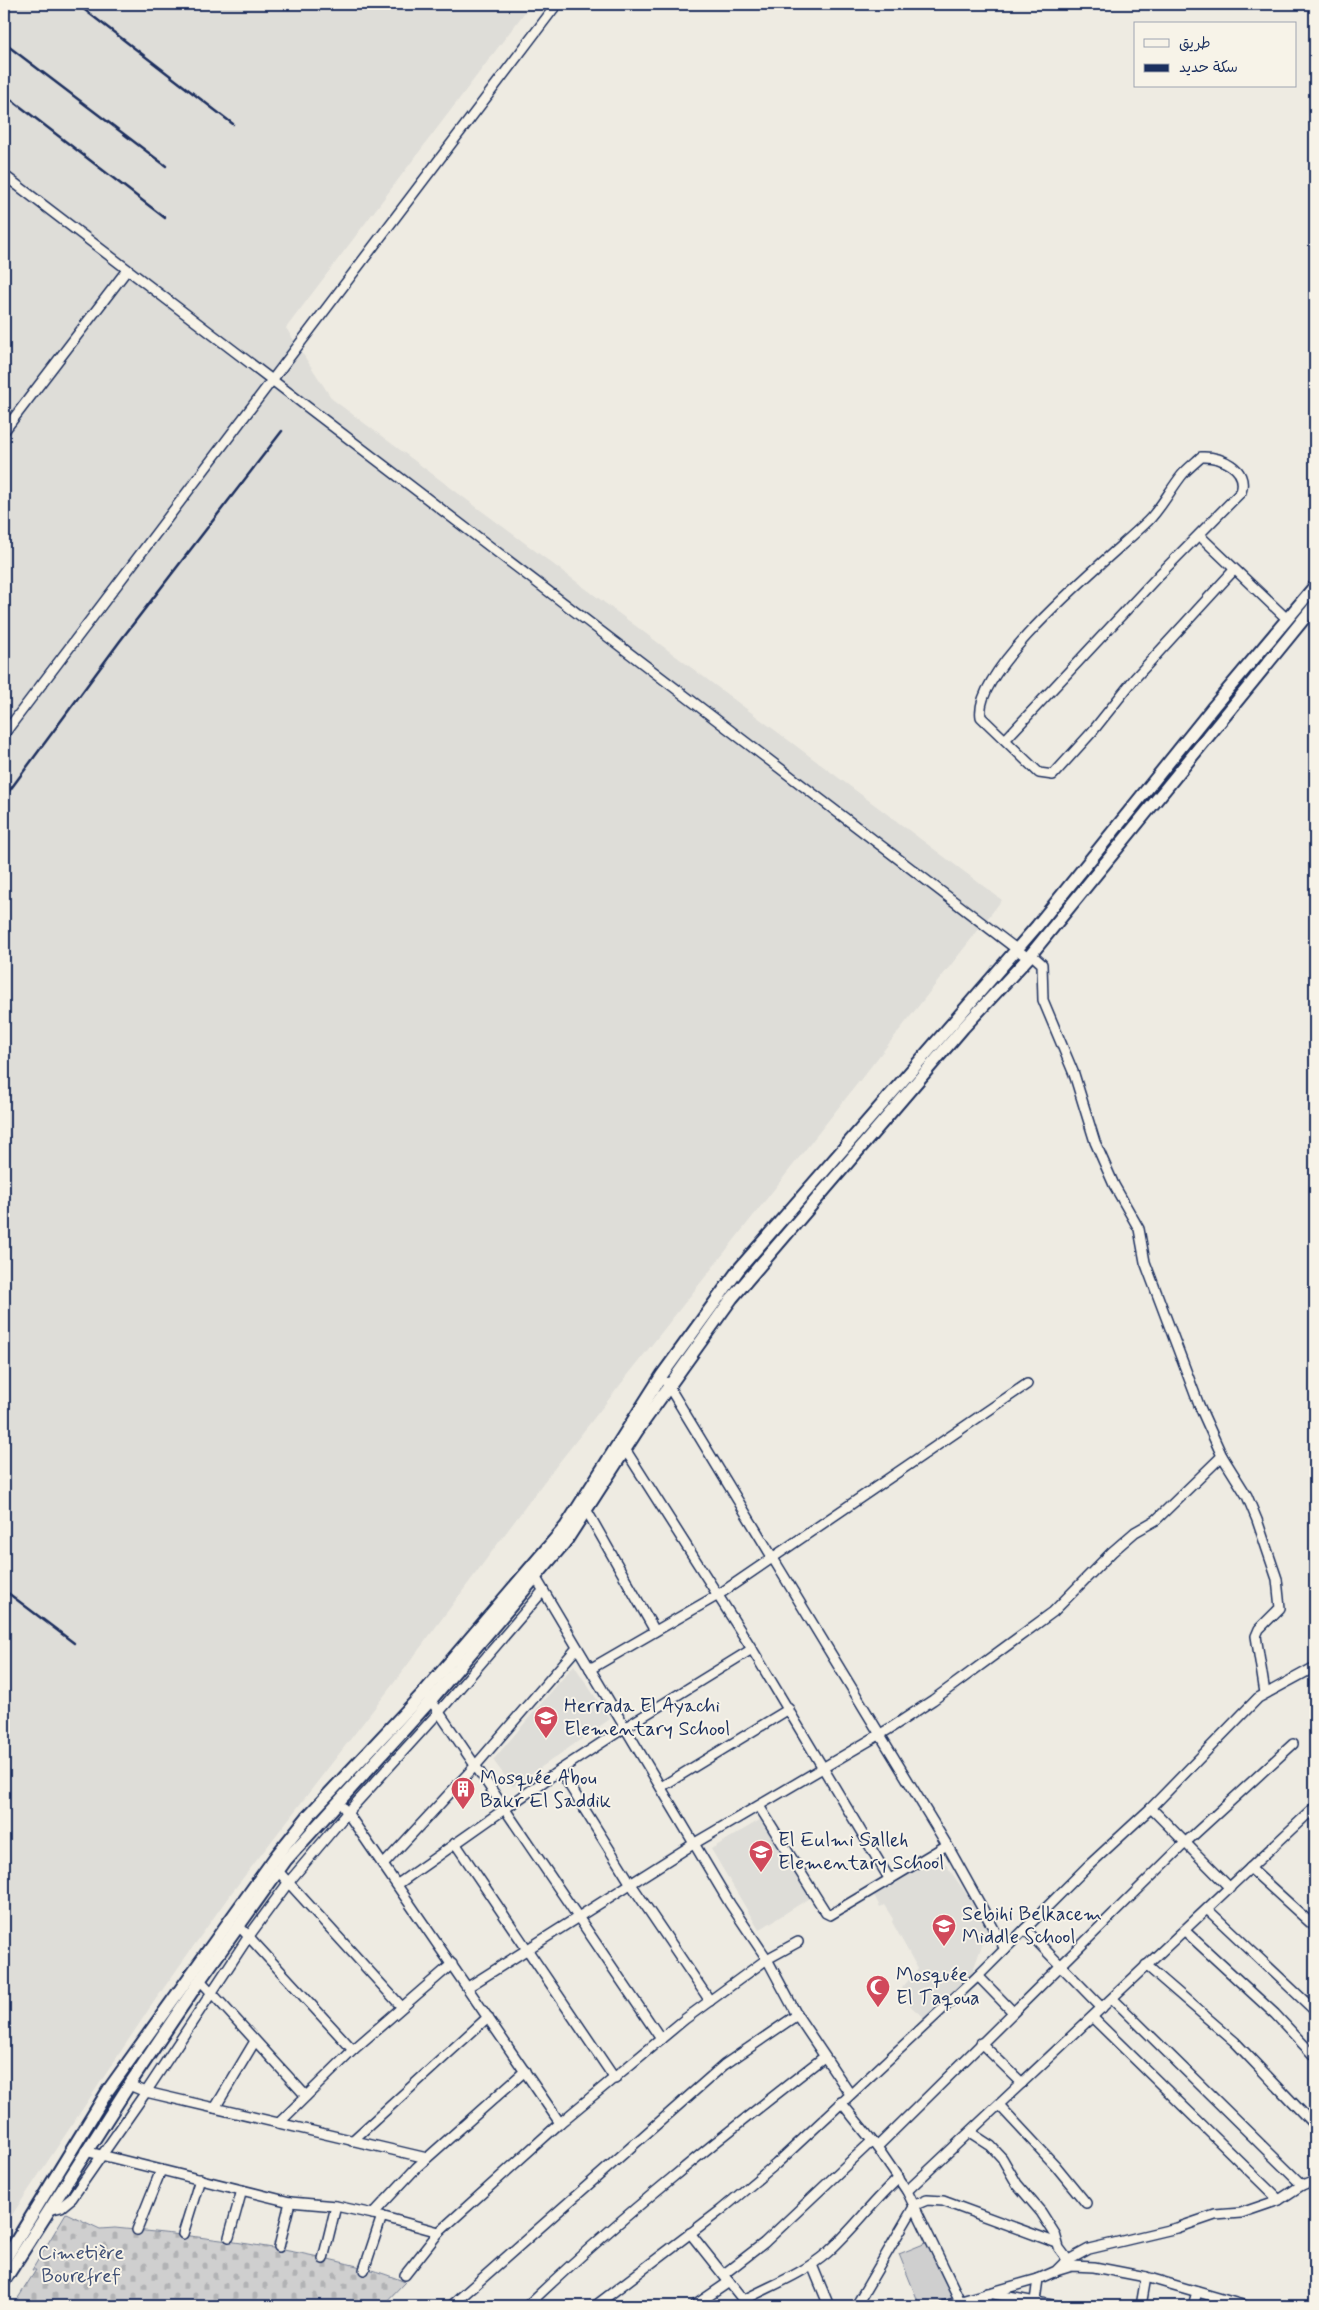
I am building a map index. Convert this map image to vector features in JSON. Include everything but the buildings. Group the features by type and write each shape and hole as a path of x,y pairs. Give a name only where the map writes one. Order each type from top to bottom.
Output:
{"main road":[{"path":"4,2281 85,2151 129,2085 200,1980 278,1871 533,1573 566,1526 583,1508 739,1269 1036,926 1315,586"},
{"path":"665,1380 747,1280 957,1036 1030,956 1315,605"},
{"path":"4,2261 109,2089 276,1856 309,1815 428,1696"}],"street":[{"path":"4,734 557,4"},
{"path":"4,175 273,380 456,523 1015,949 1042,964 1043,1000 1071,1066 1095,1142 1114,1185 1139,1229 1145,1262 1160,1302 1222,1456 1247,1496 1273,1566 1279,1592 1280,1608 1259,1629 1256,1636 1265,1693"},
{"path":"4,431 127,270"},
{"path":"1006,740 1160,574 1241,492 1244,484 1241,476 1233,467 1213,457 1201,457 1182,474 1150,520 1023,638 990,685 980,708 981,717 1038,773 1053,775 1092,732 1135,678 1234,570"},
{"path":"1199,535 1287,619"},
{"path":"665,1380 947,1845 1005,1949"},
{"path":"590,1669 718,1595 1027,1384"},
{"path":"623,1446 789,1709 890,1880"},
{"path":"468,1988 695,1843 925,1706 1044,1620 1112,1552 1135,1532 1156,1520 1222,1456"},
{"path":"583,1508 655,1631"},
{"path":"533,1573 730,1904 767,1959 797,2015 850,2094"},
{"path":"48,2210 66,2203 102,2155 249,1936 288,1882 347,1812 440,1712 543,1591"},
{"path":"384,1864 476,1765 577,1648"},
{"path":"398,1884 560,1770 752,1649"},
{"path":"595,2306 758,2180 978,1976 1152,1808 1265,1693 1315,1667"},
{"path":"428,1696 661,2039"},
{"path":"661,1787 789,1709"},
{"path":"694,2306 874,2144 982,2043 1186,1842 1293,1744"},
{"path":"560,1770 631,1884 710,2001"},
{"path":"339,1801 398,1884 560,2124"},
{"path":"759,1806 828,1915 832,1915 947,1845"},
{"path":"907,2191 1000,2106 1113,1999 1146,1965 1315,1807"},
{"path":"1152,1808 1230,1888"},
{"path":"455,1843 615,2079"},
{"path":"1250,1868 1315,1927"},
{"path":"278,1871 401,2006"},
{"path":"1207,1910 1315,2011"},
{"path":"239,1926 353,2050"},
{"path":"1025,1929 1102,2008"},
{"path":"1184,1931 1275,2014 1315,2057"},
{"path":"405,2275 439,2232 560,2124 661,2039 710,2001 767,1959 798,1942"},
{"path":"279,2123 353,2050 401,2006 452,1964"},
{"path":"1146,1965 1235,2042 1315,2126"},
{"path":"978,1976 1013,2012"},
{"path":"200,1980 306,2096"},
{"path":"1113,1999 1302,2184"},
{"path":"451,2306 710,2076 741,2052 797,2015"},
{"path":"352,2141 488,2017"},
{"path":"1093,2018 1279,2200"},
{"path":"216,2108 255,2041"},
{"path":"982,2043 1022,2084"},
{"path":"527,2306 588,2250 668,2182 824,2057"},
{"path":"364,2270 378,2215 426,2158 525,2071"},
{"path":"129,2085 146,2092 426,2158"},
{"path":"841,2102 907,2191 960,2301"},
{"path":"1000,2106 1055,2165 1086,2203"},
{"path":"971,2133 991,2146 1002,2158 1016,2184 1051,2226 1065,2256 1065,2262"},
{"path":"85,2151 290,2202 336,2206 378,2215 439,2232"},
{"path":"137,2230 161,2170"},
{"path":"690,2233 746,2303 776,2283 795,2276 812,2265 839,2242 899,2178"},
{"path":"183,2234 200,2179"},
{"path":"1056,2271 1065,2262 1089,2250 1112,2242 1177,2228 1215,2215 1241,2213 1279,2200 1302,2184 1315,2180"},
{"path":"230,2237 242,2190"},
{"path":"856,2306 915,2205 926,2200 943,2201 1058,2243"},
{"path":"278,2247 290,2202"},
{"path":"323,2260 336,2206"},
{"path":"812,2265 829,2306"},
{"path":"944,2306 1038,2279 1072,2266 1084,2266 1146,2278 1246,2306"},
{"path":"1141,2306 1146,2278"},
{"path":"1036,2301 1038,2279"},
{"path":"1194,2306 1197,2292"},
{"path":"988,2293 1057,2306"},
{"path":"986,2306 988,2293"}],"shaded area":[{"path":"4,4 531,4 286,328 332,399 1002,900 546,1479 397,1679 229,1896 151,2006 4,2227"},
{"name":"Herrada El Ayachi Elementary School","path":"574,1665 610,1719 513,1787 493,1760"},
{"name":"El Eulmi Salleh Elementary School","path":"763,1818 811,1897 759,1930 711,1849"},
{"name":"Sebihi Belkacem Middle School","path":"939,1855 989,1926 972,1973 925,2019 897,1994 918,1969 892,1922 893,1919 884,1905 880,1907 874,1895 897,1883 896,1881"}],"green space":[{"name":"Cimetière Bourefref","path":"66,2213 100,2229 115,2228 275,2248 357,2266 405,2282 382,2306 13,2306 36,2270 32,2270"},
{"path":"931,2241 955,2298 930,2306 920,2306 899,2254"}],"railway":[{"path":"77,4 233,124"},
{"path":"4,43 166,166"},
{"path":"4,94 165,218"},
{"path":"4,798 120,641 282,431"},
{"path":"4,1590 74,1643"}],"place":[{"name":"Herrada El Ayachi Elementary School","path":"546,1739"},
{"name":"Mosquée Abou Bakr El Saddik","path":"463,1810"},
{"name":"El Eulmi Salleh Elementary School","path":"761,1873"},
{"name":"Sebihi Belkacem Middle School","path":"944,1947"},
{"name":"Mosquée El Taqoua","path":"878,2008"}]}
